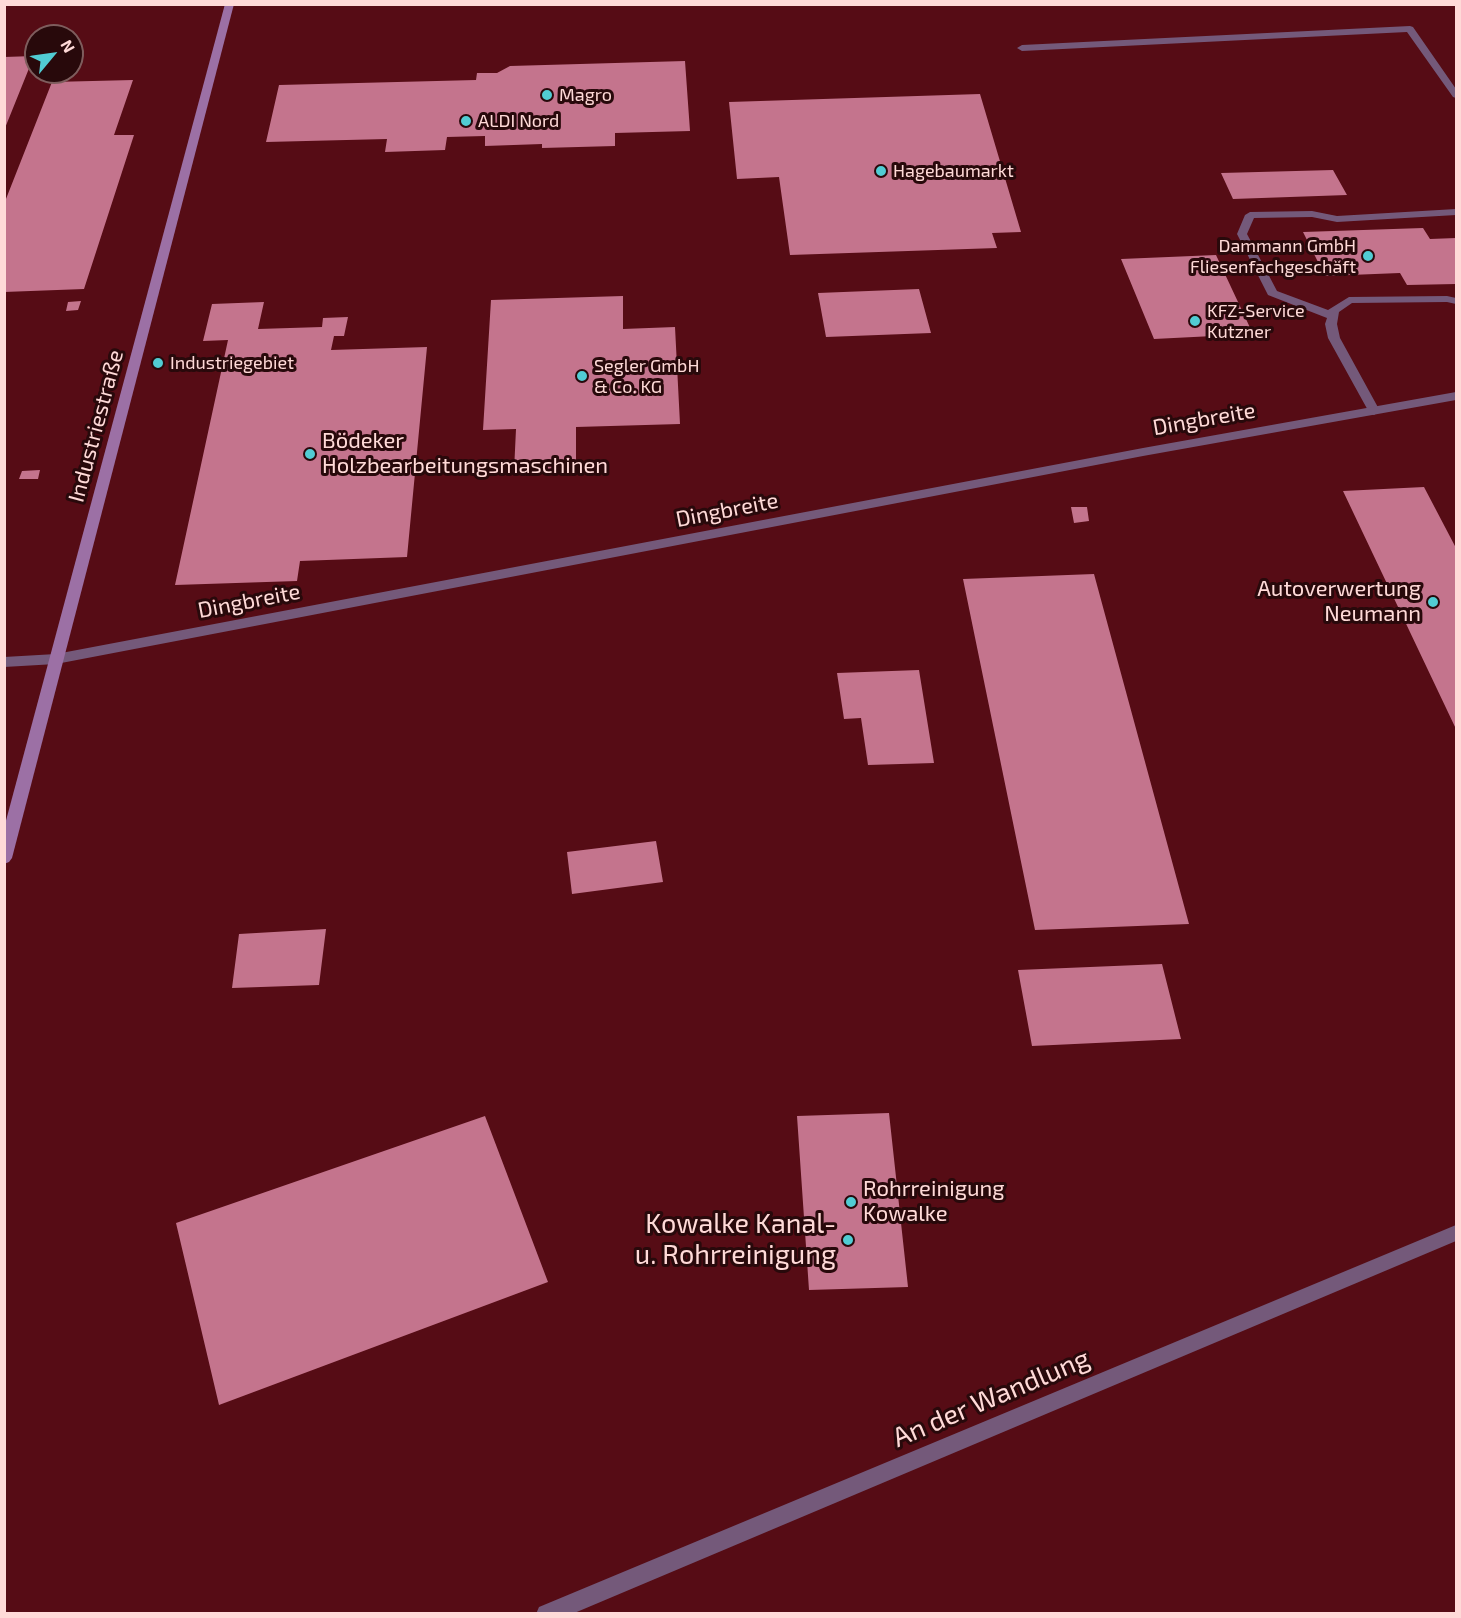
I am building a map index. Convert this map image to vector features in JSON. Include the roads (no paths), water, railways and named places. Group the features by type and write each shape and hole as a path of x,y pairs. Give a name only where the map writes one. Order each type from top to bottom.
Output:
{"street":[{"name":"Industriestraße","path":"4,858 230,4"},
{"path":"1022,48 1410,29 1456,95"},
{"path":"1333,316 1272,293 1242,234 1250,215 1312,214 1336,219 1456,212"},
{"path":"1374,411 1334,338 1331,324 1334,309 1349,300 1447,299 1456,302"},
{"name":"Dingbreite","path":"4,662 56,659 1143,452 1456,396"},
{"name":"An der Wandlung","path":"546,1614 1456,1233"}],"place":[{"name":"Magro","path":"547,95"},
{"name":"ALDI Nord","path":"466,121"},
{"name":"Hagebaumarkt","path":"881,171"},
{"name":"Dammann GmbH Fliesenfachgeschäft","path":"1368,256"},
{"name":"KFZ-Service Kutzner","path":"1195,321"},
{"name":"Industriegebiet","path":"158,363"},
{"name":"Segler GmbH & Co. KG","path":"582,376"},
{"name":"Bödeker Holzbearbeitungsmaschinen","path":"310,454"},
{"name":"Autoverwertung Neumann","path":"1433,602"},
{"name":"Rohrreinigung Kowalke","path":"851,1202"},
{"name":"Kowalke Kanal- u. Rohrreinigung","path":"848,1240"}]}
